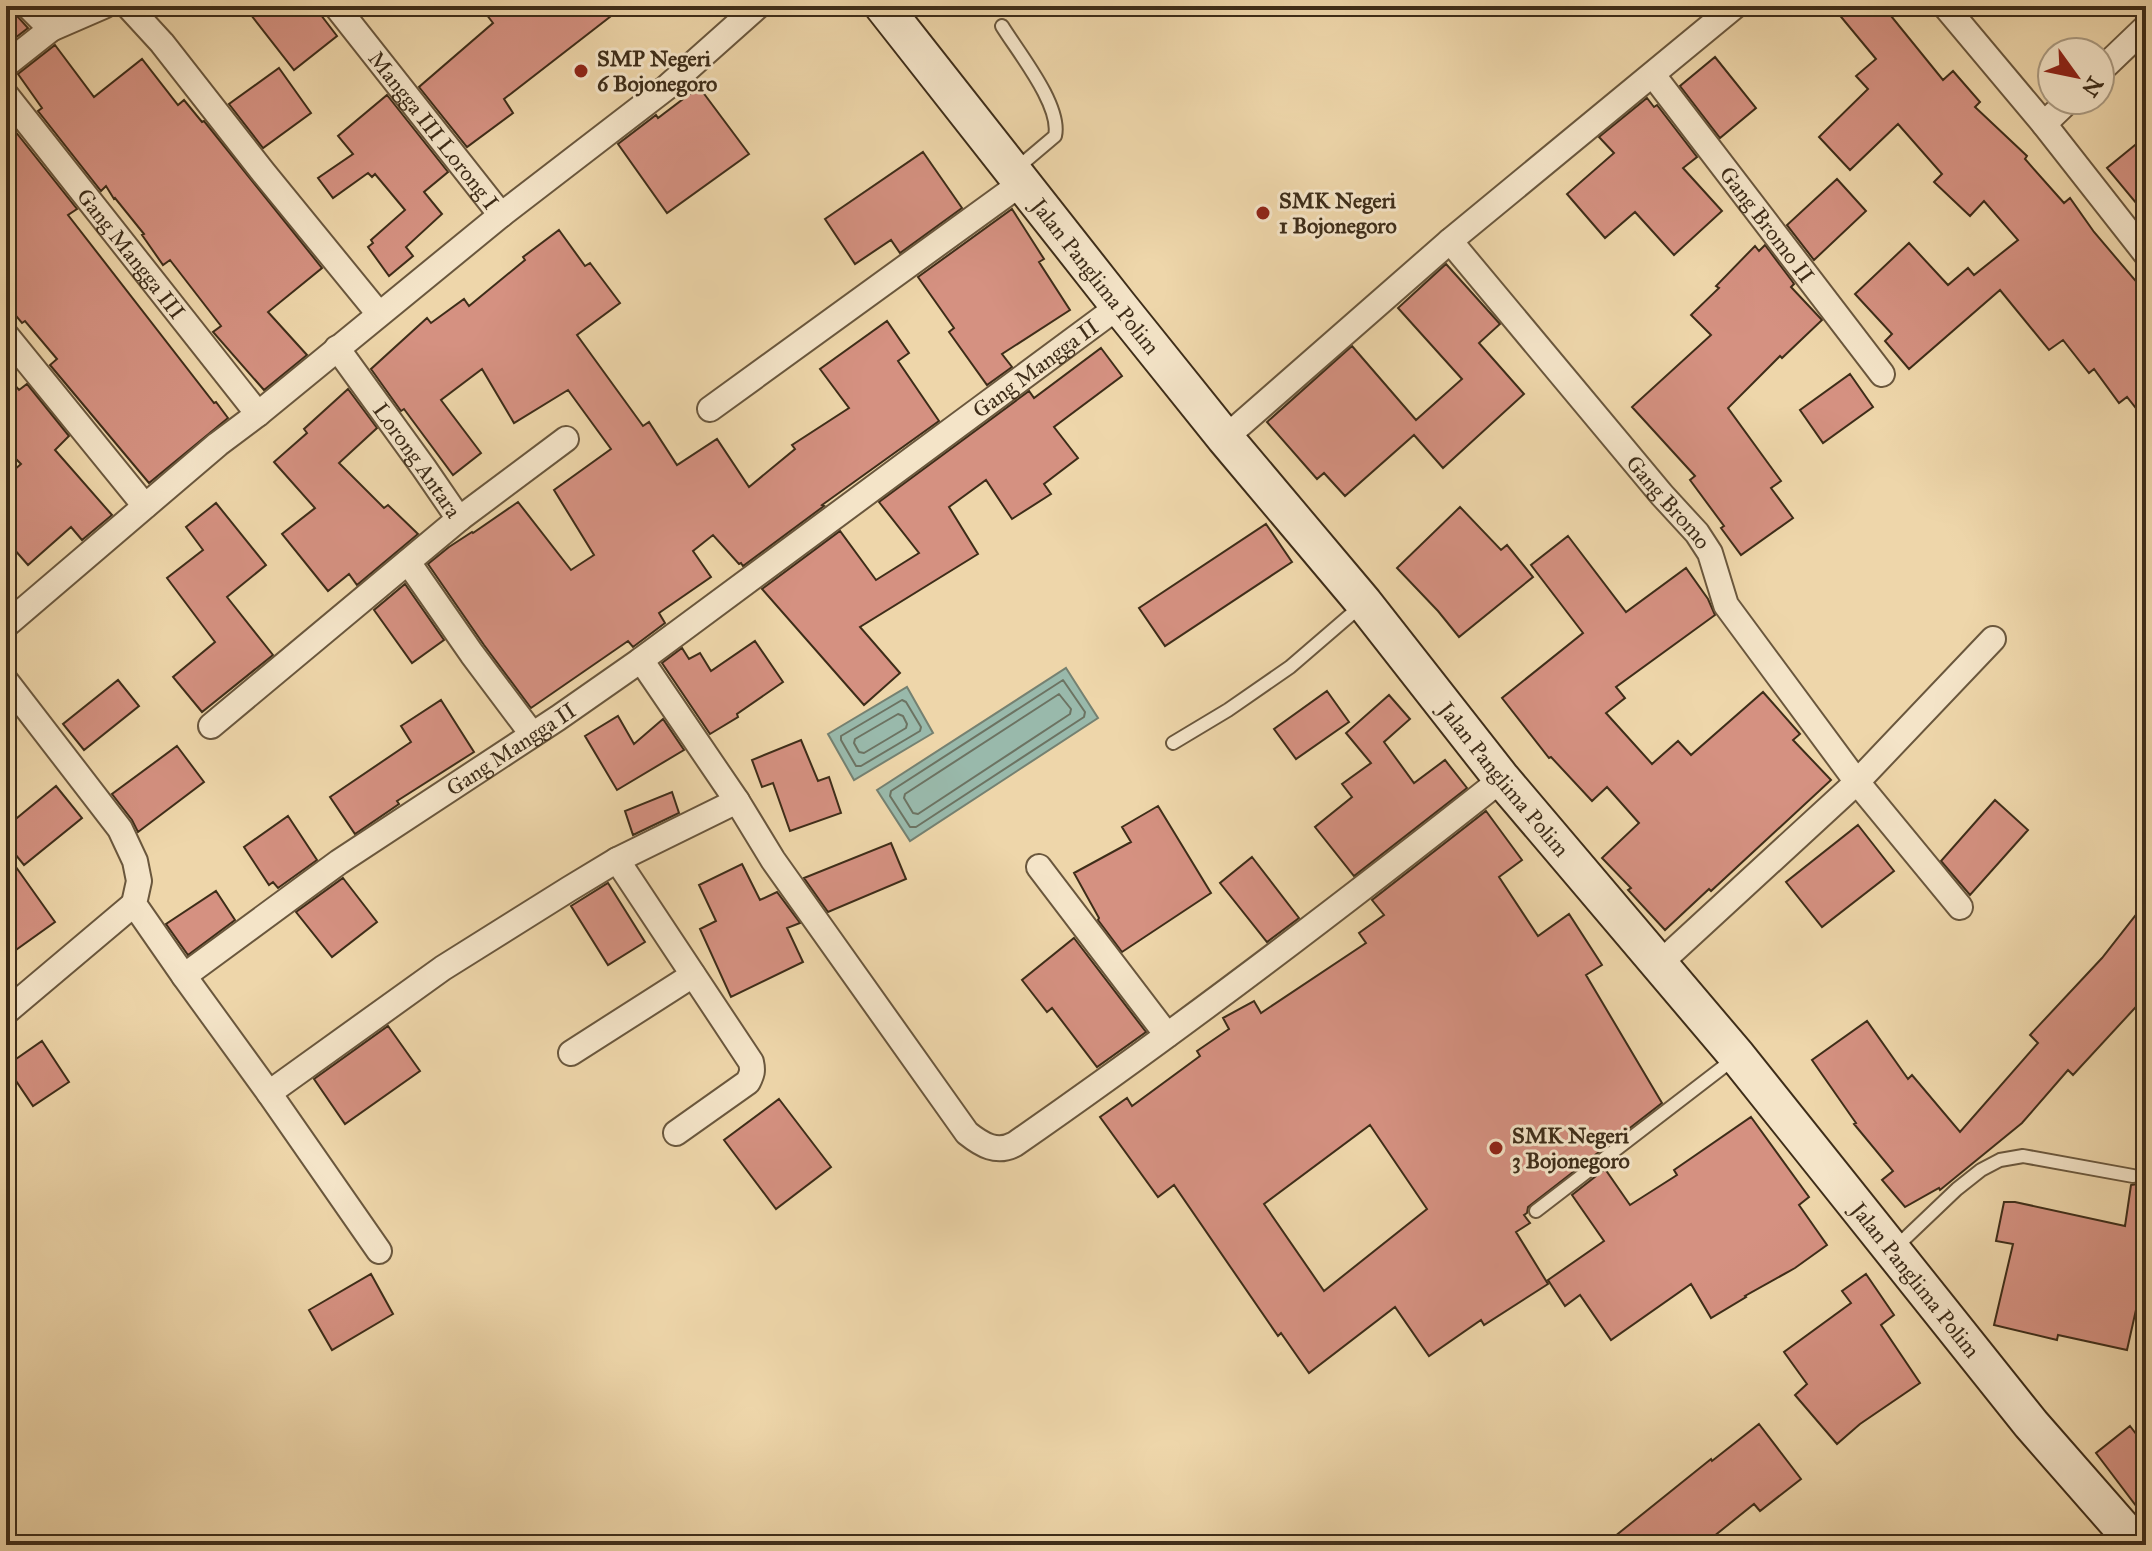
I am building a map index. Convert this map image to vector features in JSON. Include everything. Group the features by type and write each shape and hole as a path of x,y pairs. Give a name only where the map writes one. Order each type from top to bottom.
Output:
{"main road":[{"name":"Jalan Panglima Polim","path":"883,6 1119,306 1364,603 1502,779 1737,1056 2031,1424 2137,1545"}],"street":[{"path":"28,6 51,29"},
{"path":"8,63 51,29 104,6"},
{"path":"128,6 162,43 379,314"},
{"name":"Mangga III Lorong I","path":"336,6 501,215"},
{"path":"6,625 218,444 501,215 666,88 758,6"},
{"path":"1945,6 2044,124 2146,254"},
{"path":"1225,438 1450,241 1730,8"},
{"path":"2116,56 2146,27"},
{"name":"Gang Bromo II","path":"1653,75 1882,374"},
{"name":"Gang Mangga III","path":"6,95 258,414"},
{"path":"2044,124 2052,116"},
{"path":"710,409 1018,176"},
{"name":"Gang Bromo","path":"1450,241 1697,533 1710,553 1726,605 1857,782 1960,907"},
{"name":"Gang Mangga II","path":"184,976 339,862 641,660 1119,306"},
{"path":"6,335 145,506"},
{"name":"Lorong Antara","path":"211,726 459,519 337,348"},
{"path":"459,519 566,439"},
{"path":"408,562 532,734"},
{"path":"1658,965 1857,782 1993,639"},
{"path":"641,660 737,801 773,860 967,1133 996,1149 1006,1149 1015,1144 1115,1075 1343,905 1502,779"},
{"path":"6,681 120,829 135,861 139,881 134,904 6,1012"},
{"path":"269,1093 443,968 617,860 737,801"},
{"path":"617,860 751,1062 753,1073 748,1082 676,1133"},
{"path":"1039,867 1167,1035"},
{"path":"134,904 379,1251"},
{"path":"571,1053 693,975"}],"lane":[{"path":"1002,26 1050,102 1057,128 1055,136 1018,176"},
{"path":"1173,743 1290,667 1364,603"},
{"path":"1536,1211 1737,1056"},
{"path":"1893,1249 1957,1189 2000,1160 2023,1156 2133,1176"}],"water":[{"path":"1066,668 1098,718 910,841 877,790"},
{"path":"907,687 933,733 854,780 828,734"}],"building":[{"path":"6,6 13,6 28,28 6,45"},
{"path":"244,6 314,6 337,36 294,70"},
{"path":"480,6 624,6 504,99 513,113 467,147 419,87 493,23"},
{"path":"1832,6 1883,6 1943,80 1953,71 1980,102 1975,107 2027,156 2025,159 2064,203 2070,198 2094,232 2146,293 2146,421 2127,397 2119,403 2094,369 2089,373 2063,340 2049,350 2000,290 1909,369 1885,341 1892,334 1855,294 1909,243 1948,285 1968,268 1974,275 2018,240 1984,201 1970,216 1934,182 1942,174 1898,124 1850,170 1819,137 1868,89 1856,76 1876,59"},
{"path":"55,45 94,97 142,59 178,105 184,100 204,121 322,268 268,312 307,355 264,390 213,332 221,326 170,260 163,265 144,234 106,186 101,191 38,111 42,108 18,74"},
{"path":"1715,57 1756,108 1720,138 1680,86"},
{"path":"279,68 311,113 263,148 229,104"},
{"path":"699,87 749,154 667,213 618,144"},
{"path":"387,95 448,172 424,192 442,214 406,247 413,256 389,276 368,247 373,243 371,240 405,210 375,174 372,177 368,173 333,198 318,178 353,154 338,136"},
{"path":"1647,98 1654,107 1657,105 1697,157 1683,168 1722,211 1674,255 1635,212 1605,238 1567,194 1614,153 1599,137"},
{"path":"15,131 77,209 68,215 228,418 149,483 50,365 57,359 6,304 6,138"},
{"path":"2146,136 2146,215 2107,168"},
{"path":"923,152 962,208 900,253 891,240 855,264 825,219"},
{"path":"1837,179 1866,211 1814,260 1787,225"},
{"path":"1012,209 1044,259 1039,262 1070,310 1002,354 1012,367 987,385 949,332 954,328 918,277"},
{"path":"559,230 585,266 590,263 620,303 577,335 643,426 649,422 677,465 717,439 749,487 795,449 792,445 849,408 820,369 887,321 909,353 898,361 939,421 743,566 713,535 693,551 711,577 659,613 665,623 633,647 628,641 531,708 428,564 518,502 571,570 594,555 554,490 611,449 568,390 514,423 482,369 441,400 481,453 453,475 371,369 427,318 431,323 464,299 469,306 525,260 523,257"},
{"path":"1765,245 1794,284 1791,287 1822,320 1782,358 1780,356 1728,408 1781,481 1771,488 1793,518 1741,555 1690,480 1695,476 1632,407 1711,335 1691,315 1755,246 1759,251"},
{"path":"1446,264 1500,324 1479,343 1524,394 1443,468 1414,435 1345,496 1324,473 1317,479 1267,422 1352,346 1416,420 1462,379 1398,308"},
{"path":"1101,348 1122,376 1054,427 1078,458 1044,484 1051,494 1012,519 986,480 949,507 978,554 860,627 900,673 864,705 762,589 840,531 876,580 919,553 879,502 1029,391 1034,398"},
{"path":"1850,374 1873,407 1823,443 1800,410"},
{"path":"6,375 19,390 27,384 69,436 55,450 112,515 82,540 71,527 28,565 6,540 6,477 21,464 6,449"},
{"path":"348,389 377,428 339,463 384,508 388,505 418,534 357,585 349,574 328,591 282,534 315,508 274,462 307,433 304,429"},
{"path":"216,503 266,565 227,597 273,655 202,712 173,677 215,642 167,578 203,550 186,527"},
{"path":"1460,507 1501,550 1507,545 1533,577 1459,637 1397,568"},
{"path":"1266,524 1292,562 1165,646 1139,608"},
{"path":"1568,536 1626,612 1686,568 1708,599 1715,615 1616,687 1625,698 1606,713 1652,764 1678,741 1691,755 1763,692 1800,734 1793,740 1831,780 1665,930 1602,858 1639,823 1607,787 1592,801 1549,758 1502,698 1583,633 1531,565"},
{"path":"405,584 444,640 412,663 374,610"},
{"path":"755,641 783,682 710,734 662,663 682,648 689,659 700,653 711,671"},
{"path":"118,680 139,706 84,750 63,724"},
{"path":"1327,691 1349,722 1296,759 1274,729"},
{"path":"1389,695 1410,719 1384,742 1414,783 1445,760 1467,788 1354,876 1315,827 1352,797 1342,784 1371,763 1346,733"},
{"path":"441,700 474,752 397,801 399,804 355,834 330,797 411,742 401,726"},
{"path":"618,716 634,744 663,719 684,750 617,790 585,736"},
{"path":"801,740 818,781 829,777 841,813 790,831 773,783 762,787 752,760"},
{"path":"177,746 204,782 138,832 112,794"},
{"path":"56,786 82,818 24,865 6,843 6,827"},
{"path":"672,792 679,813 633,835 625,811"},
{"path":"1995,800 2028,830 1970,895 1941,861"},
{"path":"1158,806 1211,893 1122,952 1098,920 1074,873 1131,842 1122,827"},
{"path":"1486,811 1522,860 1499,877 1538,936 1569,914 1602,965 1586,975 1662,1103 1528,1207 1524,1215 1530,1223 1516,1232 1548,1284 1484,1325 1481,1320 1429,1356 1395,1307 1309,1373 1281,1333 1278,1336 1174,1185 1158,1197 1100,1117 1127,1098 1132,1106 1200,1056 1197,1051 1229,1029 1223,1018 1254,1001 1261,1013 1366,943 1359,933 1384,915 1372,900","holes":["1370,1125 1427,1209 1324,1291 1264,1204"]},
{"path":"288,816 317,860 278,888 273,882 269,885 244,847"},
{"path":"1858,825 1894,871 1822,927 1786,882"},
{"path":"891,843 906,879 828,912 804,878"},
{"path":"6,853 55,922 6,957"},
{"path":"1252,857 1299,918 1267,942 1220,883"},
{"path":"742,864 760,900 777,892 800,923 787,928 803,962 731,997 700,929 716,921 699,885"},
{"path":"343,878 377,922 332,957 296,912"},
{"path":"608,883 645,942 608,965 571,906"},
{"path":"216,891 235,920 188,955 166,924"},
{"path":"2146,902 2146,996 2073,1075 2068,1070 2022,1123 1940,1190 1905,1207 1882,1180 1893,1171 1854,1124 1812,1060 1867,1021 1908,1079 1912,1075 1960,1132 2038,1043 2030,1035 2102,958"},
{"path":"1074,938 1146,1032 1097,1067 1052,1008 1047,1012 1022,980"},
{"path":"388,1026 420,1071 345,1124 314,1079"},
{"path":"42,1041 69,1082 33,1106 6,1066"},
{"path":"779,1099 831,1167 776,1209 724,1140"},
{"path":"1751,1117 1809,1197 1799,1205 1827,1245 1795,1268 1711,1318 1691,1284 1611,1340 1580,1295 1565,1306 1548,1280 1604,1241 1572,1195 1605,1169 1630,1205 1677,1175 1674,1170"},
{"path":"2146,1179 2146,1265 2127,1350 2058,1335 2057,1340 1994,1325 2013,1244 1996,1241 2004,1202 2125,1226 2131,1185"},
{"path":"371,1274 393,1314 332,1350 309,1310"},
{"path":"1866,1274 1894,1315 1881,1325 1920,1383 1860,1424 1837,1444 1795,1395 1807,1384 1784,1352 1851,1303 1842,1291"},
{"path":"1759,1424 1801,1479 1760,1511 1754,1504 1703,1545 1604,1545 1711,1459"},
{"path":"2130,1426 2146,1447 2146,1519 2096,1453"}],"place":[{"name":"SMP Negeri 6 Bojonegoro","path":"581,71"},
{"name":"SMK Negeri 1 Bojonegoro","path":"1263,213"},
{"name":"SMK Negeri 3 Bojonegoro","path":"1496,1148"}]}
